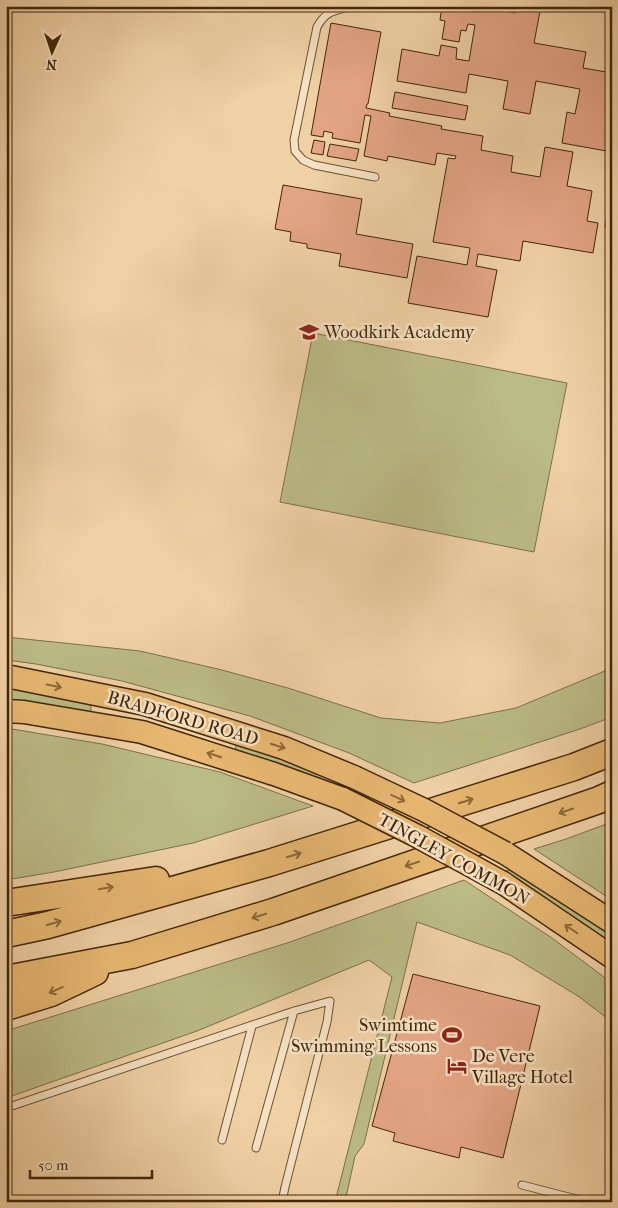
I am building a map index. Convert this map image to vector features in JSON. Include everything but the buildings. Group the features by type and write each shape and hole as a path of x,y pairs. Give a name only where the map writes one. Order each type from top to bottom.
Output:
{"highway":[{"path":"6,934 48,925 269,863 574,767 612,752"},
{"path":"6,979 132,955 273,912 612,794"},
{"path":"6,903 269,863"},
{"path":"6,1007 51,992 132,955"}],"main road":[{"name":"BRADFORD ROAD","path":"6,676 145,704 284,748 354,777"},
{"name":"BRADFORD ROAD","path":"6,711 24,712 142,732 274,774 343,800"},
{"name":"TINGLEY COMMON","path":"354,777 424,810 505,853 612,922"},
{"name":"TINGLEY COMMON","path":"343,800 417,836 503,883 612,957"}],"lane":[{"path":"354,6 328,13 322,18 317,27 294,140 295,152 303,160 314,165 375,177"},
{"path":"6,1108 294,1011 330,1001 327,1022 282,1202"},
{"path":"256,1148 294,1011"},
{"path":"222,1140 252,1026"},
{"path":"522,1185 555,1198 588,1202"}],"green space":[{"path":"313,333 567,383 534,552 280,502"},
{"path":"6,637 140,651 288,688 381,718 440,723 516,708 612,668 612,717 414,783 349,753 250,716 122,681 6,660"},
{"path":"6,686 89,703 91,712 6,702"},
{"path":"6,728 102,744 220,772 313,806 193,843 6,880"},
{"path":"242,742 358,787 340,790 238,752 236,744"},
{"path":"612,822 612,900 534,849 566,839"},
{"path":"513,869 612,934 612,946 501,872"},
{"path":"464,880 552,938 612,983 612,1022 578,996 510,955 417,922 364,1144 355,1156 345,1202 335,1202 392,977 369,960 197,1031 6,1098 6,1031 287,943"}],"place":[{"name":"Woodkirk Academy","path":"309,332"},
{"name":"Swimtime Swimming Lessons","path":"452,1035"},
{"name":"De Vere Village Hotel","path":"457,1066"}]}
